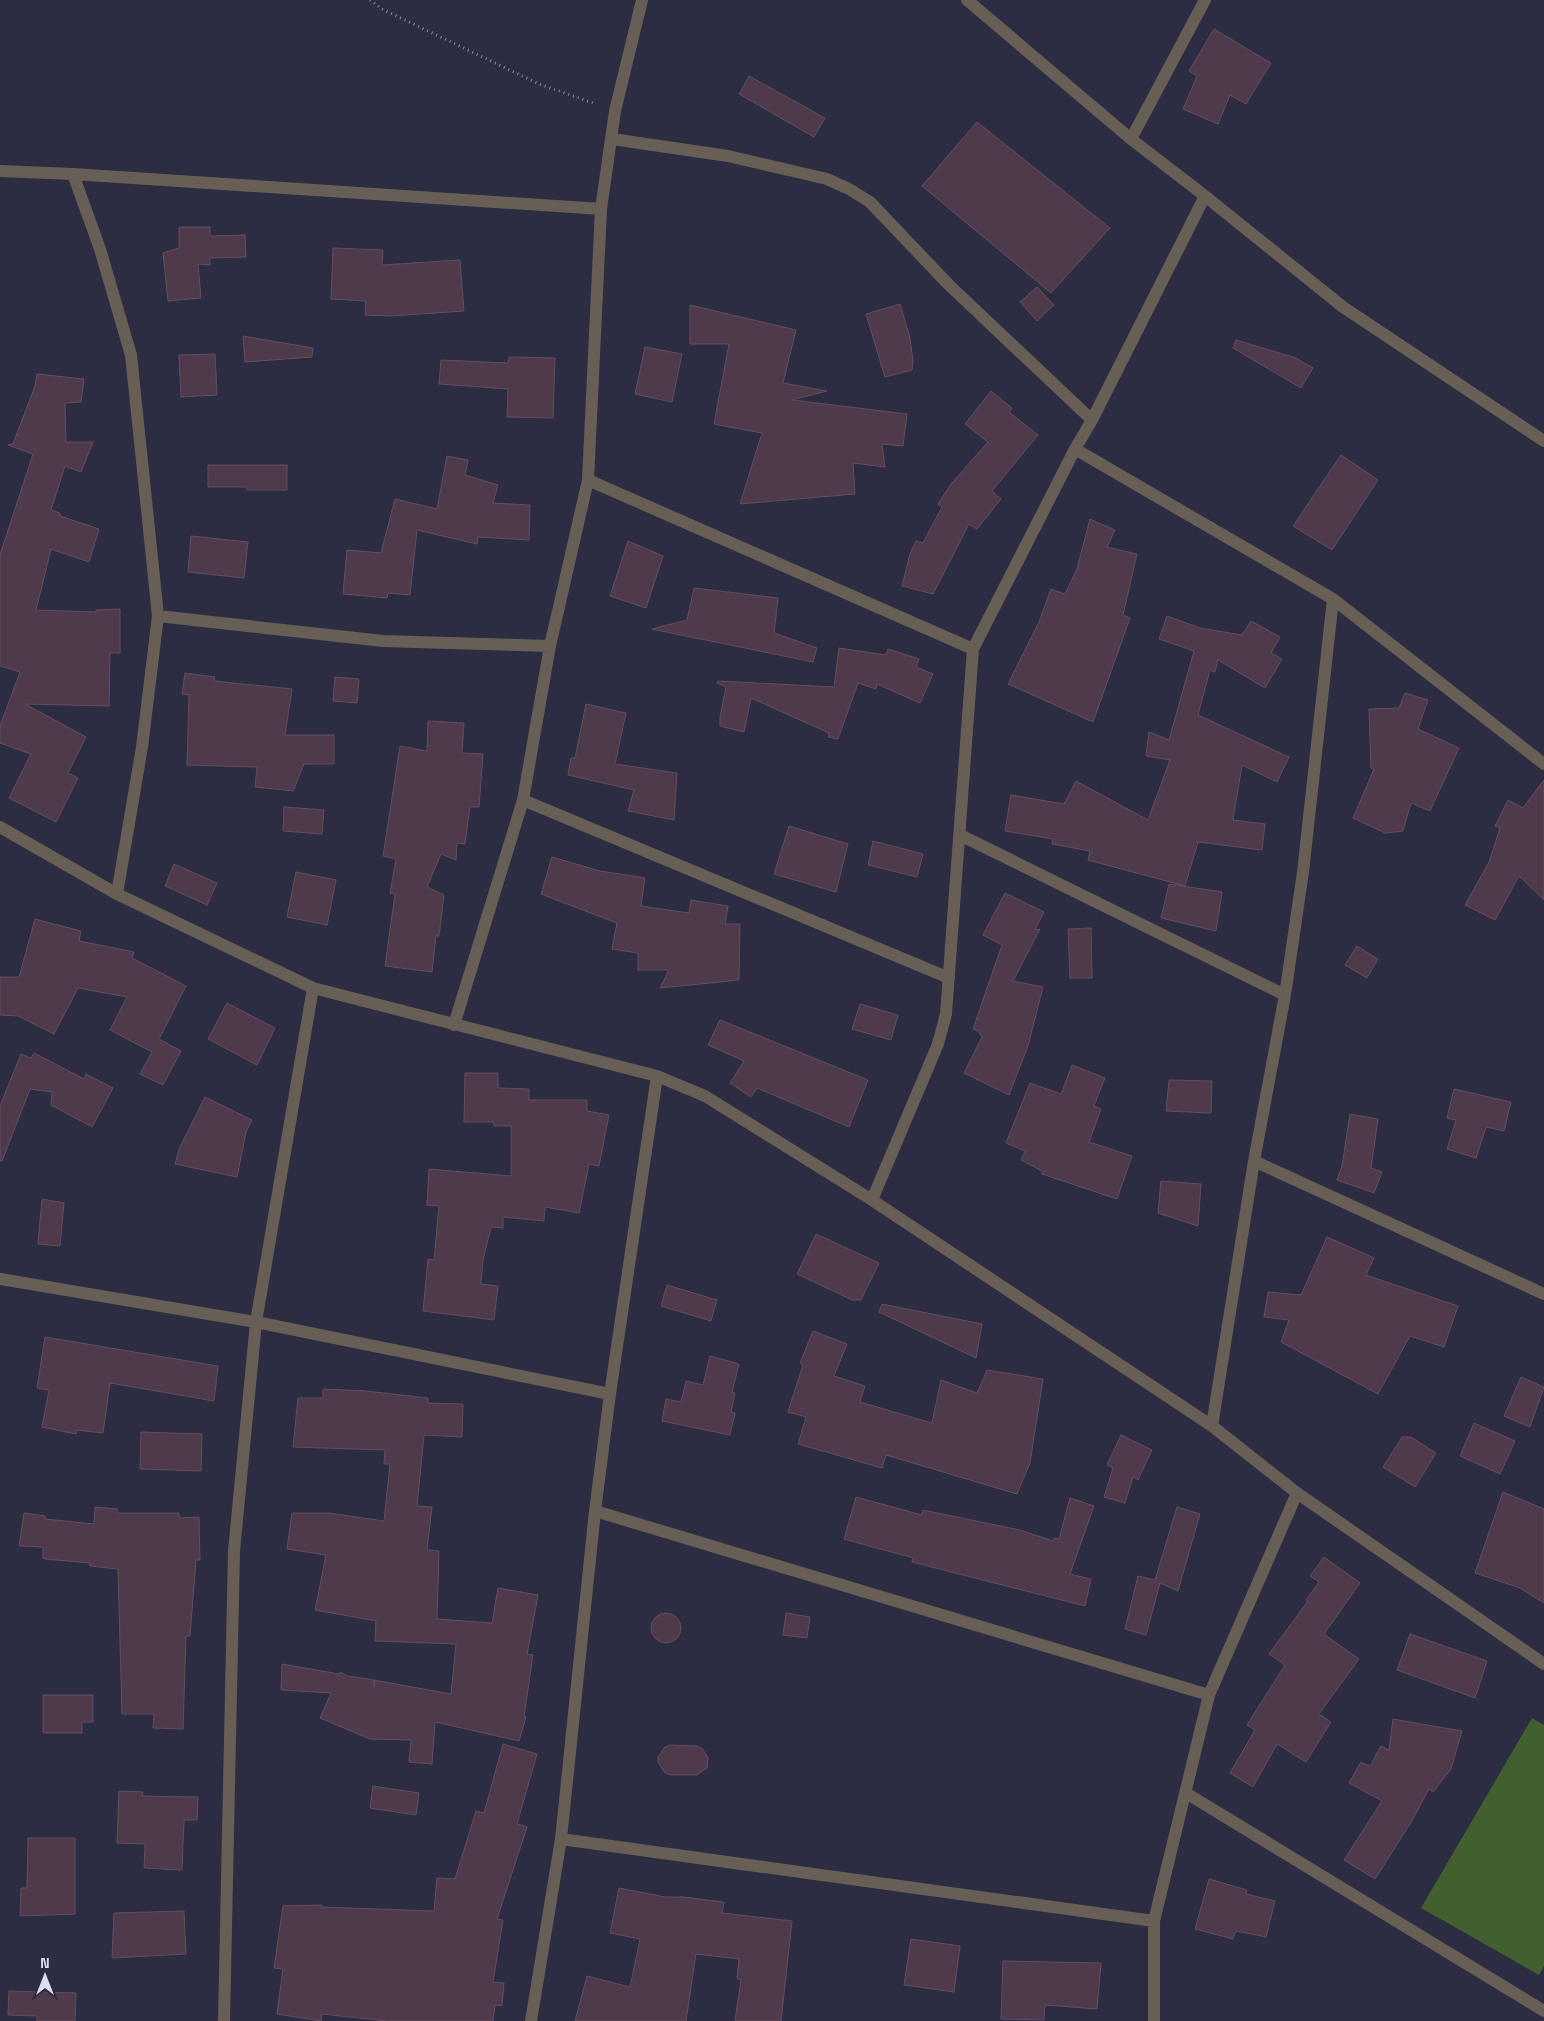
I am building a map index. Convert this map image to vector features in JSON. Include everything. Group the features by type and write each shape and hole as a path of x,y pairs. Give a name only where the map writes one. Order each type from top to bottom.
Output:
{"street":[{"path":"454,1025 523,800 550,646 588,480 601,209 616,111 642,0"},
{"path":"968,0 1131,139 1343,306 1544,441"},
{"path":"1131,139 1205,0"},
{"path":"612,139 728,156 827,179 849,189 870,202 949,285 1092,420"},
{"path":"0,171 73,174 601,209"},
{"path":"73,174 100,249 130,355 158,616 142,747 117,894"},
{"path":"872,1200 938,1044 946,1014 973,649 1075,449 1092,420 1205,196"},
{"path":"1075,449 1333,599 1544,764"},
{"path":"588,480 973,649"},
{"path":"1212,1426 1254,1161 1285,995 1303,872 1333,599"},
{"path":"158,616 383,641 550,646"},
{"path":"523,800 949,978"},
{"path":"0,826 117,894 313,988 657,1076 705,1096 872,1200 1212,1426 1297,1493 1544,1664"},
{"path":"960,836 1285,995"},
{"path":"224,2021 234,1551 256,1322 313,988"},
{"path":"531,2021 561,1839 595,1511 610,1394 657,1076"},
{"path":"1254,1161 1544,1294"},
{"path":"0,1278 256,1322 610,1394"},
{"path":"1154,2021 1154,1922 1209,1695 1297,1493"},
{"path":"595,1511 1209,1695"},
{"path":"1186,1793 1544,2011"},
{"path":"561,1839 1154,1922"}],"path":[{"path":"370,0 382,9 539,84 616,111"}],"green space":[{"path":"1532,1718 1544,1725 1544,1966 1539,1975 1421,1908"}],"building":[{"path":"1214,29 1271,63 1246,104 1230,95 1218,124 1183,109 1197,76 1189,71"},
{"path":"749,76 825,118 814,137 739,94"},
{"path":"977,122 1110,228 1051,293 922,186"},
{"path":"179,227 210,227 210,236 245,235 246,257 210,258 210,265 198,264 201,298 168,301 163,253 179,248"},
{"path":"333,248 383,250 382,265 460,260 464,311 390,316 365,315 366,301 331,299"},
{"path":"1037,287 1054,305 1037,321 1020,302"},
{"path":"900,304 910,338 913,361 912,370 885,377 866,314"},
{"path":"690,305 796,330 783,383 827,391 792,400 907,414 903,446 882,444 885,467 853,463 855,494 740,504 762,433 714,424 729,344 690,344"},
{"path":"243,336 313,348 312,357 245,362"},
{"path":"1236,340 1296,358 1313,368 1301,388 1233,348"},
{"path":"645,347 682,354 672,402 635,394"},
{"path":"215,354 217,395 181,397 179,355"},
{"path":"509,357 555,358 553,418 507,417 508,389 439,384 441,360 508,363"},
{"path":"37,374 84,379 81,402 65,403 66,442 93,442 81,472 65,466 51,510 60,513 60,516 99,529 89,562 51,549 36,610 96,612 96,610 120,609 120,653 110,653 109,706 25,704 86,737 68,773 78,778 56,822 9,798 31,754 0,743 0,726 20,672 0,666 0,555 33,454 8,445 13,444 35,386"},
{"path":"991,391 1012,408 1009,412 1038,435 992,491 1001,499 977,529 969,524 933,594 902,586 910,554 916,541 923,543 942,507 938,504 951,484 988,442 965,424"},
{"path":"1341,455 1378,480 1332,550 1293,526"},
{"path":"447,456 468,460 465,475 498,485 493,503 530,505 529,540 478,537 477,544 417,530 410,595 388,593 387,598 343,594 347,550 381,553 395,499 437,509"},
{"path":"208,465 287,465 287,490 247,490 247,487 208,487"},
{"path":"1090,519 1115,530 1107,547 1137,554 1123,615 1130,618 1093,722 1008,684 1039,622 1051,589 1065,594 1077,569"},
{"path":"191,536 248,542 244,578 188,572"},
{"path":"628,541 663,556 646,608 610,596"},
{"path":"694,588 778,598 774,633 817,648 813,662 652,629 687,620"},
{"path":"1167,616 1200,628 1242,635 1251,621 1280,637 1271,653 1282,659 1265,688 1218,660 1215,672 1210,670 1198,715 1289,757 1277,782 1242,765 1233,820 1265,824 1262,850 1198,842 1185,886 1088,860 1090,851 1052,844 1053,839 1005,831 1011,795 1064,804 1076,781 1148,820 1170,760 1146,756 1149,732 1169,740 1194,651 1159,639"},
{"path":"839,648 886,655 888,649 919,659 916,667 933,674 920,703 877,684 876,689 858,683 838,739 828,737 829,733 751,698 744,732 720,726 726,687 717,683 718,681 834,687"},
{"path":"185,673 215,677 214,681 292,689 285,735 334,735 334,764 304,764 293,791 255,787 257,767 187,765 189,695 182,694"},
{"path":"335,677 359,679 357,703 333,701"},
{"path":"1405,693 1428,700 1418,729 1459,748 1430,811 1411,803 1403,831 1385,833 1353,818 1374,769 1371,768 1369,709 1399,708"},
{"path":"586,704 626,713 615,764 677,773 674,820 628,811 634,790 568,775 571,758 575,758"},
{"path":"428,721 464,723 462,753 483,754 479,807 470,807 465,844 457,843 456,860 441,854 427,887 444,895 439,936 436,936 432,972 385,966 395,894 390,893 396,859 383,856 400,746 427,751"},
{"path":"1544,780 1544,900 1519,876 1495,920 1465,905 1489,862 1500,828 1495,826 1508,800 1523,808"},
{"path":"284,807 324,810 322,834 283,831"},
{"path":"789,826 848,844 836,892 774,874"},
{"path":"873,841 923,854 917,877 868,865"},
{"path":"552,857 600,871 645,878 641,906 689,913 691,900 728,906 725,924 740,924 739,980 660,988 669,970 638,970 638,953 612,949 617,923 541,894"},
{"path":"174,864 217,883 207,905 165,886"},
{"path":"296,872 336,880 327,925 287,917"},
{"path":"1169,884 1222,892 1216,931 1161,918"},
{"path":"1005,893 1044,912 1035,930 1040,929 1013,981 1043,987 1028,1046 1009,1095 964,1073 982,1037 978,1031 973,1029 1002,945 983,935"},
{"path":"35,919 81,931 79,941 134,952 132,958 186,986 159,1039 181,1051 163,1085 140,1074 152,1052 110,1030 127,997 78,988 54,1034 18,1016 0,1015 0,977 19,977"},
{"path":"1091,928 1092,978 1070,978 1068,929"},
{"path":"1357,946 1378,959 1367,978 1345,965"},
{"path":"227,1003 275,1028 257,1065 208,1039"},
{"path":"860,1004 898,1015 891,1040 852,1029"},
{"path":"720,1020 868,1080 849,1127 757,1088 751,1097 730,1083 744,1061 708,1045"},
{"path":"34,1053 84,1079 86,1074 113,1088 92,1127 51,1105 52,1092 30,1089 2,1161 0,1161 0,1106 21,1054 31,1058"},
{"path":"1072,1065 1105,1078 1094,1106 1101,1109 1089,1142 1132,1156 1117,1199 1042,1174 1042,1171 1021,1160 1025,1151 1006,1143 1030,1083 1061,1094"},
{"path":"465,1073 498,1073 498,1088 529,1089 529,1100 587,1100 587,1111 609,1115 599,1166 589,1164 579,1213 545,1207 544,1221 503,1217 503,1228 491,1227 483,1260 481,1284 498,1286 494,1320 423,1311 428,1259 434,1260 439,1206 427,1205 429,1169 511,1176 511,1126 494,1126 494,1122 464,1122"},
{"path":"1169,1080 1212,1081 1211,1113 1166,1111"},
{"path":"1454,1089 1511,1102 1504,1131 1486,1127 1476,1158 1447,1149 1456,1120 1447,1118"},
{"path":"205,1097 252,1120 246,1132 237,1177 175,1164 179,1149"},
{"path":"1350,1114 1378,1119 1371,1168 1382,1172 1374,1193 1337,1180 1342,1166"},
{"path":"1161,1181 1201,1184 1198,1226 1158,1213"},
{"path":"42,1199 64,1203 60,1246 38,1244"},
{"path":"816,1234 879,1263 861,1300 852,1300 797,1274"},
{"path":"1327,1237 1374,1258 1366,1275 1458,1306 1444,1347 1410,1336 1378,1394 1281,1342 1289,1320 1264,1317 1268,1292 1301,1295"},
{"path":"667,1285 717,1300 711,1321 661,1306"},
{"path":"882,1304 982,1324 976,1358 879,1312"},
{"path":"813,1331 847,1344 834,1376 865,1386 860,1402 932,1423 941,1380 977,1393 987,1370 1043,1379 1030,1463 1017,1494 886,1455 882,1468 798,1444 806,1417 788,1412 803,1365 800,1363"},
{"path":"45,1337 218,1366 214,1401 110,1383 103,1433 77,1430 76,1434 42,1427 49,1390 37,1388"},
{"path":"710,1356 739,1364 732,1392 735,1393 731,1412 735,1413 730,1435 662,1421 666,1399 681,1402 686,1381 703,1385"},
{"path":"1521,1377 1544,1387 1530,1427 1504,1416"},
{"path":"323,1389 366,1391 428,1398 428,1403 463,1404 462,1437 424,1435 417,1506 432,1507 427,1550 439,1551 437,1619 492,1623 498,1588 538,1595 527,1654 533,1655 524,1717 526,1717 519,1741 435,1722 432,1764 409,1762 411,1740 370,1739 320,1718 331,1693 281,1690 282,1664 339,1674 340,1672 348,1676 451,1694 456,1644 375,1641 376,1621 315,1610 326,1555 287,1549 292,1513 329,1513 384,1521 390,1464 384,1464 385,1450 293,1447 298,1398 323,1398"},
{"path":"1474,1423 1515,1441 1500,1474 1460,1456"},
{"path":"141,1432 202,1434 201,1471 140,1469"},
{"path":"1121,1435 1152,1450 1138,1480 1133,1477 1125,1503 1104,1497 1113,1468 1107,1465"},
{"path":"1402,1437 1411,1437 1436,1453 1415,1487 1383,1467"},
{"path":"1503,1492 1544,1509 1544,1603 1520,1588 1475,1573"},
{"path":"856,1497 922,1515 923,1510 1020,1530 1053,1541 1054,1538 1059,1539 1070,1498 1094,1506 1070,1574 1091,1579 1085,1606 912,1562 913,1558 844,1539"},
{"path":"95,1507 117,1509 117,1513 179,1513 179,1518 199,1517 200,1560 196,1560 190,1636 186,1636 183,1729 153,1728 154,1714 122,1714 118,1569 90,1566 90,1563 45,1559 43,1558 43,1547 19,1546 24,1513 45,1516 45,1519 94,1524"},
{"path":"1177,1507 1200,1514 1178,1591 1160,1583 1146,1635 1125,1629 1138,1576 1155,1580"},
{"path":"1324,1557 1360,1583 1324,1634 1359,1659 1319,1714 1331,1722 1306,1762 1277,1744 1253,1787 1230,1773 1255,1730 1247,1725 1285,1665 1269,1654 1308,1601 1306,1600 1319,1582 1310,1576"},
{"path":"666,1613 677,1617 681,1628 677,1639 666,1643 655,1639 651,1628 655,1617"},
{"path":"786,1613 810,1617 807,1638 783,1635"},
{"path":"1410,1634 1487,1661 1475,1698 1397,1670"},
{"path":"43,1695 93,1695 93,1722 82,1722 82,1733 43,1733"},
{"path":"1393,1719 1462,1731 1451,1769 1433,1792 1429,1789 1410,1824 1375,1879 1344,1860 1382,1801 1349,1783 1361,1762 1370,1766 1381,1746 1389,1750"},
{"path":"503,1744 537,1754 517,1824 527,1827 497,1919 503,1920 493,1982 504,1983 502,2006 495,2005 493,2021 387,2021 322,2014 321,2021 277,2014 283,1969 274,1968 283,1906 322,1905 321,1907 434,1911 437,1878 455,1879 476,1811 484,1813"},
{"path":"670,1745 702,1748 708,1758 707,1768 697,1775 671,1775 665,1773 658,1762 658,1757 665,1747"},
{"path":"373,1786 419,1793 416,1815 370,1808"},
{"path":"119,1791 143,1792 142,1796 198,1797 197,1820 184,1820 182,1870 144,1868 145,1844 117,1843"},
{"path":"28,1838 75,1838 75,1914 20,1916 21,1888 27,1888"},
{"path":"1209,1879 1247,1890 1246,1894 1275,1901 1266,1937 1236,1931 1233,1939 1195,1929"},
{"path":"619,1888 665,1897 683,1897 724,1902 722,1913 792,1921 781,2021 735,2021 741,1979 737,1979 739,1959 696,1954 686,2021 575,2021 587,1976 630,1987 640,1939 610,1933"},
{"path":"184,1911 186,1954 112,1958 114,1913"},
{"path":"911,1939 960,1946 954,1992 904,1985"},
{"path":"1003,1961 1101,1963 1097,2009 1045,2005 1044,2020 1001,2019"},
{"path":"9,1991 76,1993 75,2021 37,2021 37,2016 8,2015"}]}
